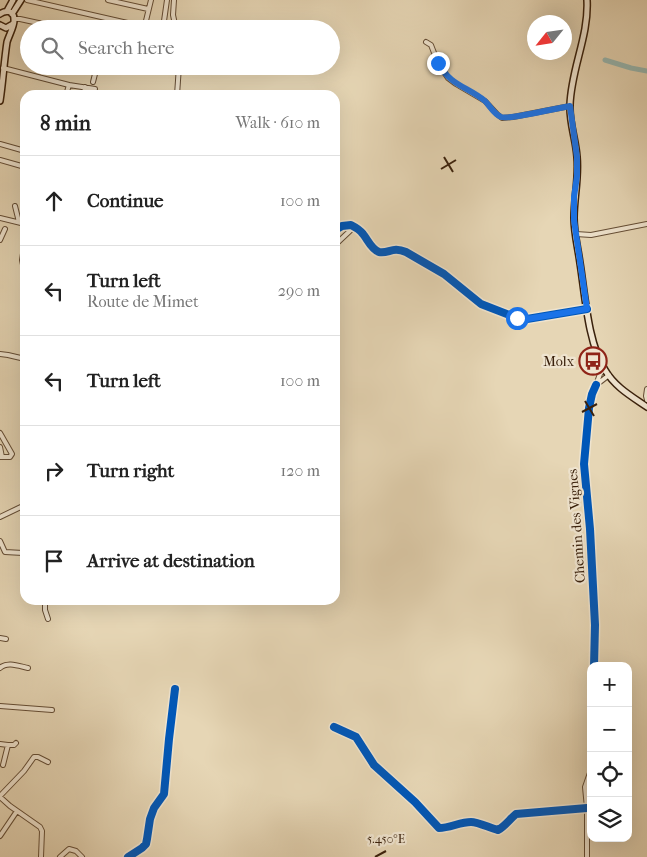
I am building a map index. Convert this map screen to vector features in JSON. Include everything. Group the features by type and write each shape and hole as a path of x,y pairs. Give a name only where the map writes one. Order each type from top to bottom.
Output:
{"main road":[{"path":"8,40 2,26 11,26 13,0"},
{"path":"0,101 3,82 2,74 12,17 21,0"},
{"path":"587,0 587,19 572,84 570,106 577,157 574,213 587,309 596,352 608,376 623,391 647,407"},
{"path":"0,14 12,17"}],"street":[{"path":"27,0 111,20"},
{"path":"108,0 148,9"},
{"path":"146,20 151,0"},
{"path":"164,20 166,0"},
{"path":"174,0 175,20"},
{"path":"12,17 25,20"},
{"path":"426,42 431,45 438,63 448,78 485,101 502,118 570,106"},
{"path":"2,74 95,89"},
{"path":"92,82 94,75"},
{"path":"177,90 178,75"},
{"path":"68,90 69,85"},
{"path":"0,144 20,150"},
{"path":"0,160 20,166"},
{"path":"0,217 19,222 15,206"},
{"path":"576,234 592,235 647,224"},
{"path":"340,227 351,225 362,233 370,245 379,252 394,249 406,252 444,274 481,304 517,318 527,319 587,309"},
{"path":"340,240 354,227"},
{"path":"0,240 5,229"},
{"path":"0,354 20,358"},
{"name":"Chemin des Vignes","path":"594,662 595,625 590,529 584,464 589,408 592,394 604,369"},
{"path":"596,386 608,376"},
{"path":"647,389 647,400"},
{"path":"0,433 12,454 10,458 1,457 0,447"},
{"path":"0,517 20,507"},
{"path":"0,541 5,552 20,553"},
{"path":"45,605 48,619"},
{"path":"0,638 6,639"},
{"path":"0,668 2,665 7,664 28,668"},
{"path":"128,857 146,844 150,819 154,808 164,794 175,689"},
{"path":"0,706 52,710"},
{"path":"334,727 356,737 374,764 415,802 439,828 472,822 498,830 505,826 516,814 587,808 585,787 587,781"},
{"path":"0,744 14,745 16,742"},
{"path":"3,765 8,745"},
{"path":"41,857 41,828 0,796 24,771 34,757 48,762"},
{"path":"0,836 17,811"},
{"path":"587,842 587,857"},
{"path":"60,857 69,849 82,857"}],"waterway":[{"path":"605,60 647,71"}],"cycle path":[{"path":"340,227 351,225 362,233 376,251 401,250 406,252 444,274 481,304 517,318 527,319 587,309"},
{"path":"594,662 595,625 590,529 584,464 589,408 596,385"},
{"path":"128,857 146,844 150,819 154,808 164,794 175,689"},
{"path":"334,727 356,737 374,765 415,802 439,828 471,822 498,830 516,814 587,808"}],"place":[{"name":"Molx","path":"593,361"}],"route":[{"path":"438,63 448,78 485,101 502,118 570,106 577,157 574,220 587,309 527,319 517,318"}]}
